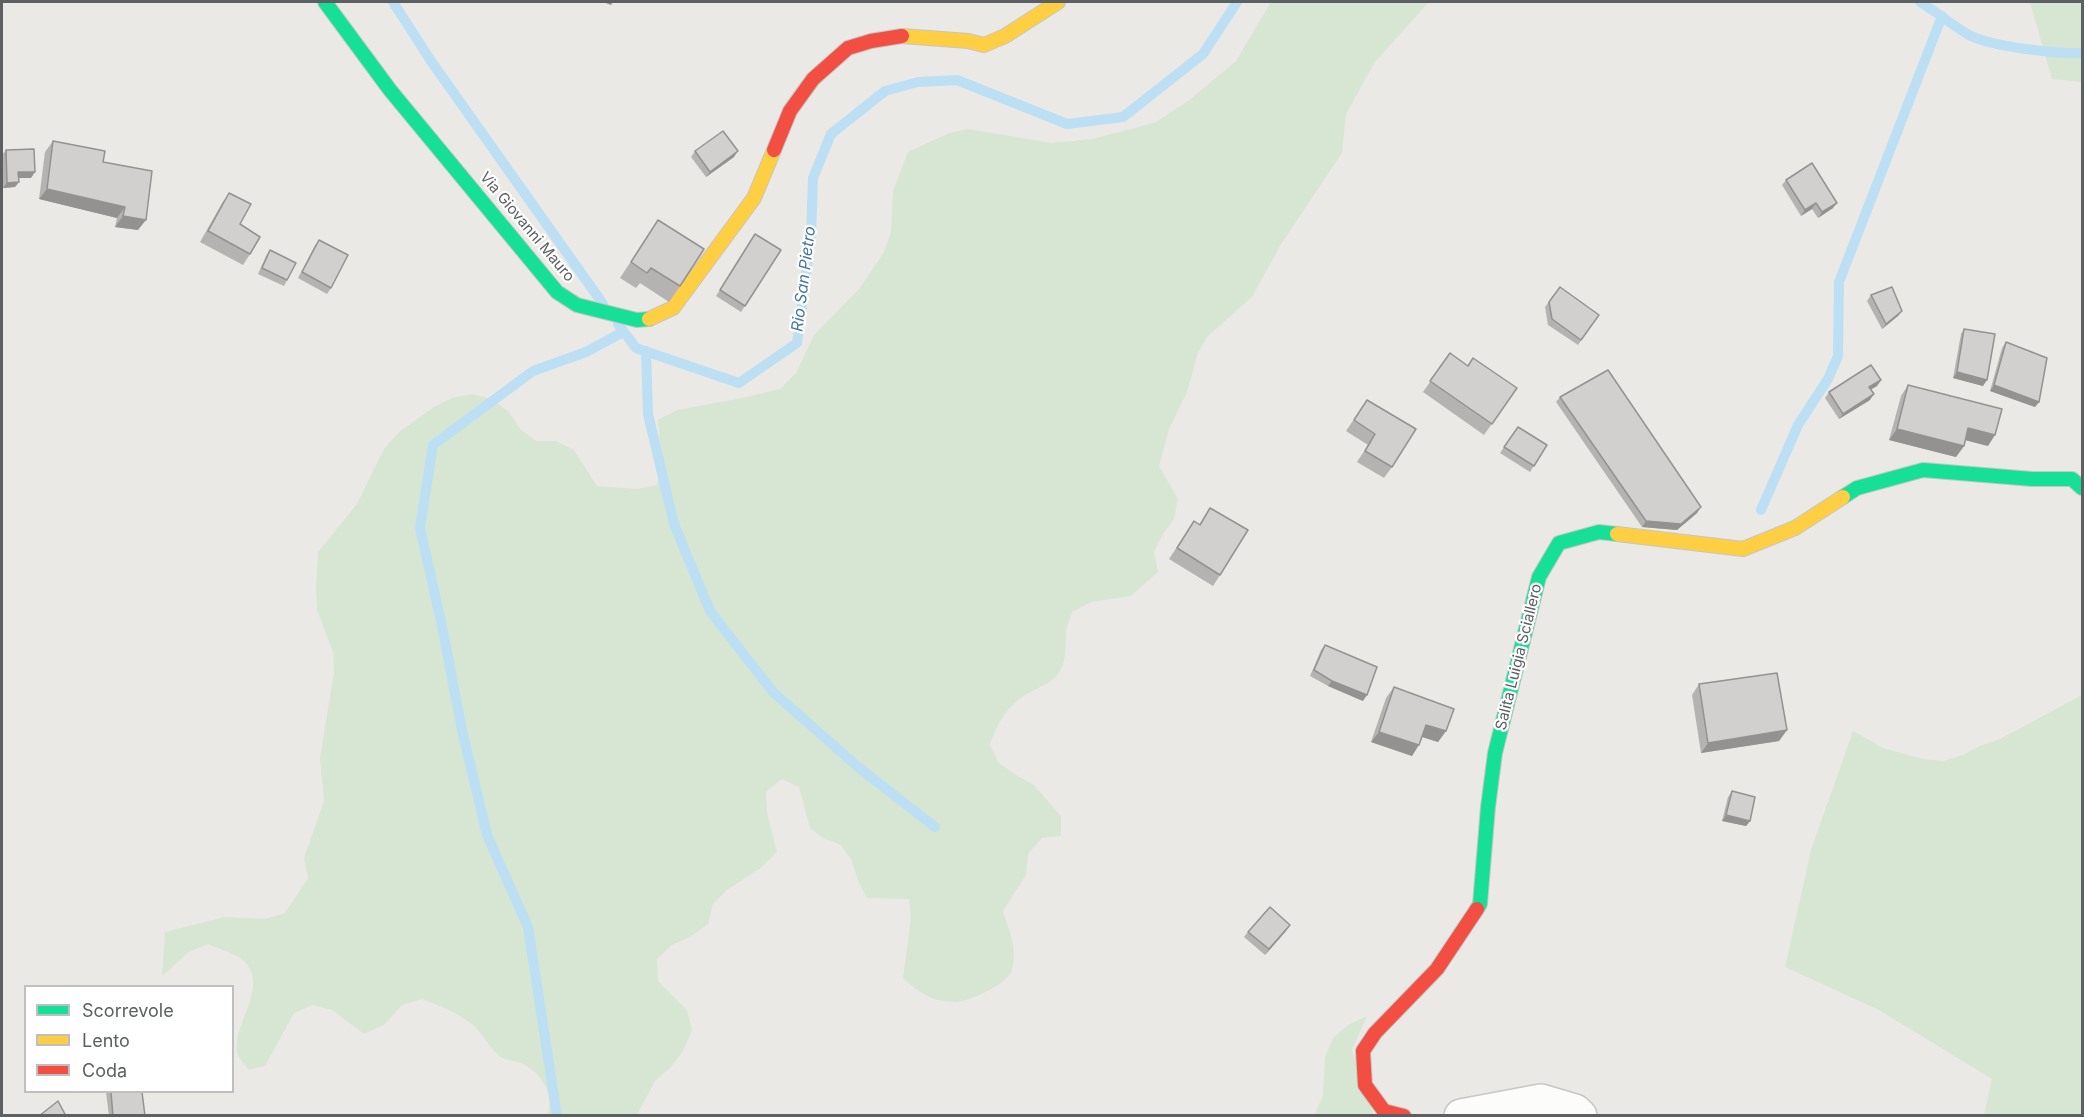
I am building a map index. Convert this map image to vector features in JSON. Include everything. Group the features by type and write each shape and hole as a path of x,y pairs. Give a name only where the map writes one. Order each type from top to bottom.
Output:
{"street":[{"name":"Via Giovanni Mauro","path":"325,2 390,90 557,292 577,305 637,320 654,319 673,308 754,198 790,111 813,79 848,48 871,41 908,35 968,41 984,45 1005,36 1058,2"},
{"name":"Salita Luigia Sciallero","path":"1404,1116 1384,1111 1365,1084 1363,1051 1375,1033 1437,969 1480,904 1494,753 1539,577 1558,543 1599,532 1743,549 1796,528 1857,488 1923,470 2032,479 2072,479 2082,488"},
{"path":"1461,1116 1541,1101 1575,1111 1580,1116"}],"green space":[{"path":"1271,2 1429,2 1375,62 1346,114 1342,153 1280,246 1252,297 1207,337 1198,353 1187,392 1169,429 1159,466 1178,499 1174,519 1154,552 1158,572 1131,596 1091,602 1072,612 1067,629 1065,657 1060,671 1050,682 1014,704 996,730 990,745 999,763 1034,785 1061,816 1061,836 1042,838 1028,854 1026,875 1003,911 1014,955 1014,963 1009,976 988,991 957,1002 933,999 903,978 911,919 909,899 867,898 858,881 852,861 841,845 823,838 810,828 799,787 782,779 766,792 767,812 777,852 762,867 727,890 713,904 708,924 690,937 672,945 657,959 658,981 687,1010 692,1030 683,1051 671,1067 655,1081 637,1115 548,1115 547,1091 534,1072 521,1063 501,1058 475,1027 464,1018 422,999 402,1005 384,1025 364,1034 332,1010 313,1005 294,1013 265,1066 249,1070 238,1055 237,1045 251,996 252,972 242,959 208,944 189,952 162,976 165,932 225,917 265,919 285,913 308,878 304,858 324,801 320,758 334,672 333,652 317,610 318,552 357,504 384,449 399,432 434,407 452,398 472,394 492,399 509,412 520,429 536,441 556,441 574,450 597,486 637,489 657,485 661,464 658,420 677,410 780,389 796,373 814,335 859,289 884,252 891,232 893,191 908,152 949,133 968,129 1052,143 1092,139 1154,123 1188,101 1236,61"},
{"path":"2030,2 2082,2 2082,82 2052,79"},
{"path":"2082,695 2082,1115 1984,1115 1992,1079 1879,1010 1785,967 1811,850 1853,731 1883,748 1923,759 1943,761 2000,739"},
{"path":"1367,1016 1352,1050 1374,1115 1304,1116 1315,1114 1323,1095 1325,1057 1333,1038 1348,1025"}],"building":[{"path":"723,131 738,151 710,172 695,151"},
{"path":"53,141 105,151 103,162 152,171 146,220 123,216 125,207 47,189"},
{"path":"34,149 35,172 18,172 19,182 7,183 6,150"},
{"path":"1812,163 1837,203 1822,212 1816,203 1805,210 1786,180"},
{"path":"229,193 251,204 240,224 260,237 250,254 208,231"},
{"path":"658,220 704,249 680,286 651,268 647,273 631,262"},
{"path":"755,234 781,250 745,306 720,290"},
{"path":"319,240 348,255 331,288 302,272"},
{"path":"270,250 296,263 287,280 262,268"},
{"path":"1560,287 1599,315 1581,340 1552,319 1549,302"},
{"path":"1892,287 1902,311 1886,324 1871,295"},
{"path":"1964,329 1995,334 1987,380 1957,372"},
{"path":"2006,342 2047,358 2039,402 1994,385"},
{"path":"1450,353 1468,366 1473,358 1517,388 1492,424 1430,381"},
{"path":"1871,365 1881,380 1869,387 1874,394 1843,414 1829,392"},
{"path":"1608,370 1701,507 1681,524 1646,521 1560,397"},
{"path":"1908,385 2002,409 1995,435 1968,428 1964,446 1897,429"},
{"path":"1367,400 1416,429 1392,467 1365,451 1375,434 1354,420"},
{"path":"1518,427 1547,445 1534,466 1504,447"},
{"path":"1210,508 1248,530 1220,575 1177,548 1194,521 1200,525"},
{"path":"1325,645 1377,667 1367,695 1332,681 1314,670"},
{"path":"1777,673 1787,730 1708,743 1699,684"},
{"path":"1394,687 1454,709 1446,731 1426,725 1419,745 1379,732"},
{"path":"1732,791 1755,797 1750,821 1726,815"},
{"path":"1270,907 1290,925 1269,949 1248,932"},
{"path":"111,1093 142,1093 145,1116 113,1116"},
{"path":"58,1101 66,1116 39,1116"}],"waterway":[{"name":"Rio San Pietro","path":"393,2 431,61 603,304"},
{"name":"Rio San Pietro","path":"618,324 636,348 739,383 797,343 811,236 813,178 831,134 885,91 918,82 957,80 1067,124 1123,117 1203,54 1237,2"},
{"name":"Rio San Pietro","path":"1920,2 1971,36 1981,40 2026,49 2082,53"},
{"path":"1761,510 1798,425 1828,379 1838,356 1839,282 1942,16"},
{"path":"557,1116 528,927 487,835 462,730 420,528 433,445 533,371 586,352 623,332"},
{"path":"646,351 648,414 674,524 710,611 773,692 858,767 935,827"}],"traffic: fast":[{"path":"325,2 390,90 557,292 577,305 637,320 649,319"},
{"path":"1843,497 1857,488 1923,470 2032,479 2072,479 2082,488"},
{"path":"1477,909 1480,904 1495,753 1539,577 1559,543 1599,532 1617,534"}],"traffic: slow":[{"path":"902,36 968,41 984,45 1005,36 1058,2"},
{"path":"649,319 673,308 754,198 774,150"},
{"path":"1617,534 1743,549 1795,528 1843,497"}],"traffic: jam":[{"path":"774,150 790,111 813,79 848,48 871,41 902,36"},
{"path":"1404,1116 1384,1111 1365,1085 1363,1051 1375,1033 1437,969 1477,909"}]}
